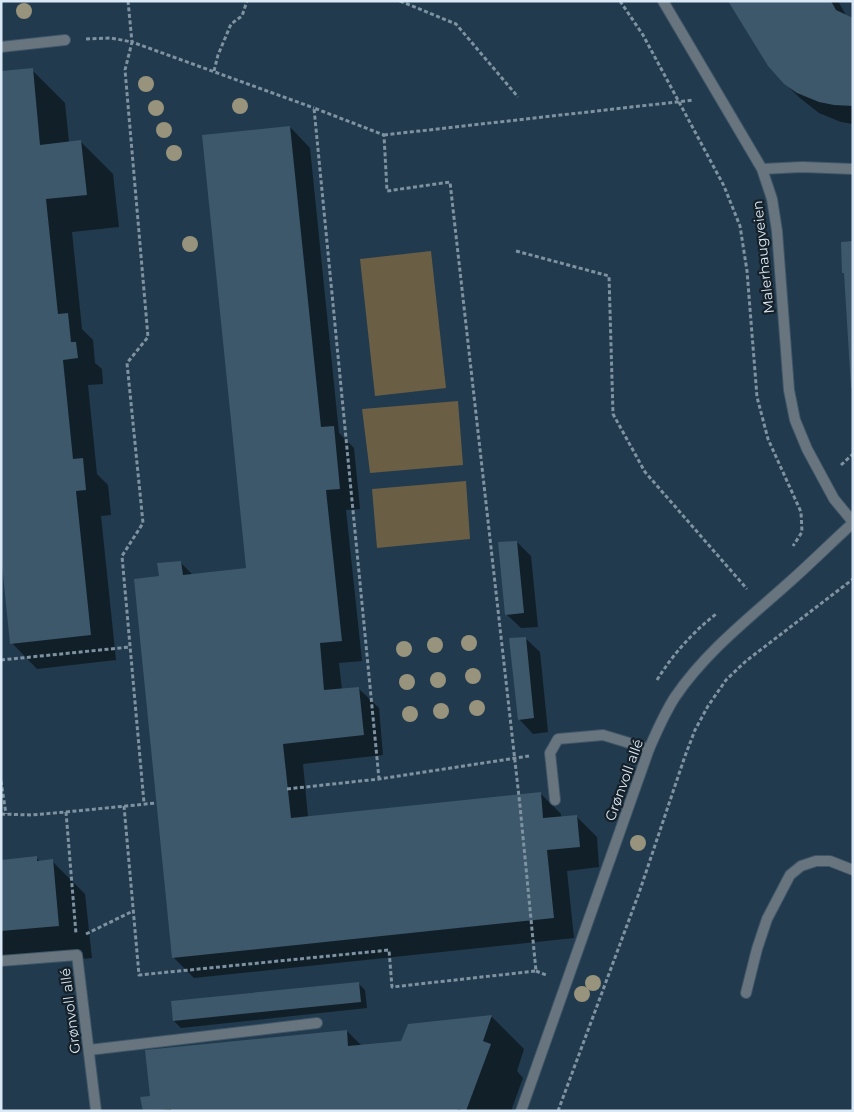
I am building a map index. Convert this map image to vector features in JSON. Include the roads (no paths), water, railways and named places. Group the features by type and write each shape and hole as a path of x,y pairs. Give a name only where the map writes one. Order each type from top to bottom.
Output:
{"street":[{"name":"Malerhaugveien","path":"664,1 762,169 772,199 777,231 789,390 795,420 806,449 834,499 853,522"},
{"path":"1,47 65,40"},
{"path":"762,169 802,167 853,169"},
{"name":"Grønvoll allé","path":"521,1111 649,749 663,718 675,697 708,655 853,522"},
{"path":"554,800 550,753 558,739 603,735 649,749"},
{"path":"746,993 767,919 790,875 801,866 816,861 830,861 853,870"},
{"name":"Grønvoll allé","path":"1,961 78,955 96,1111"},
{"path":"89,1050 317,1023"}]}
